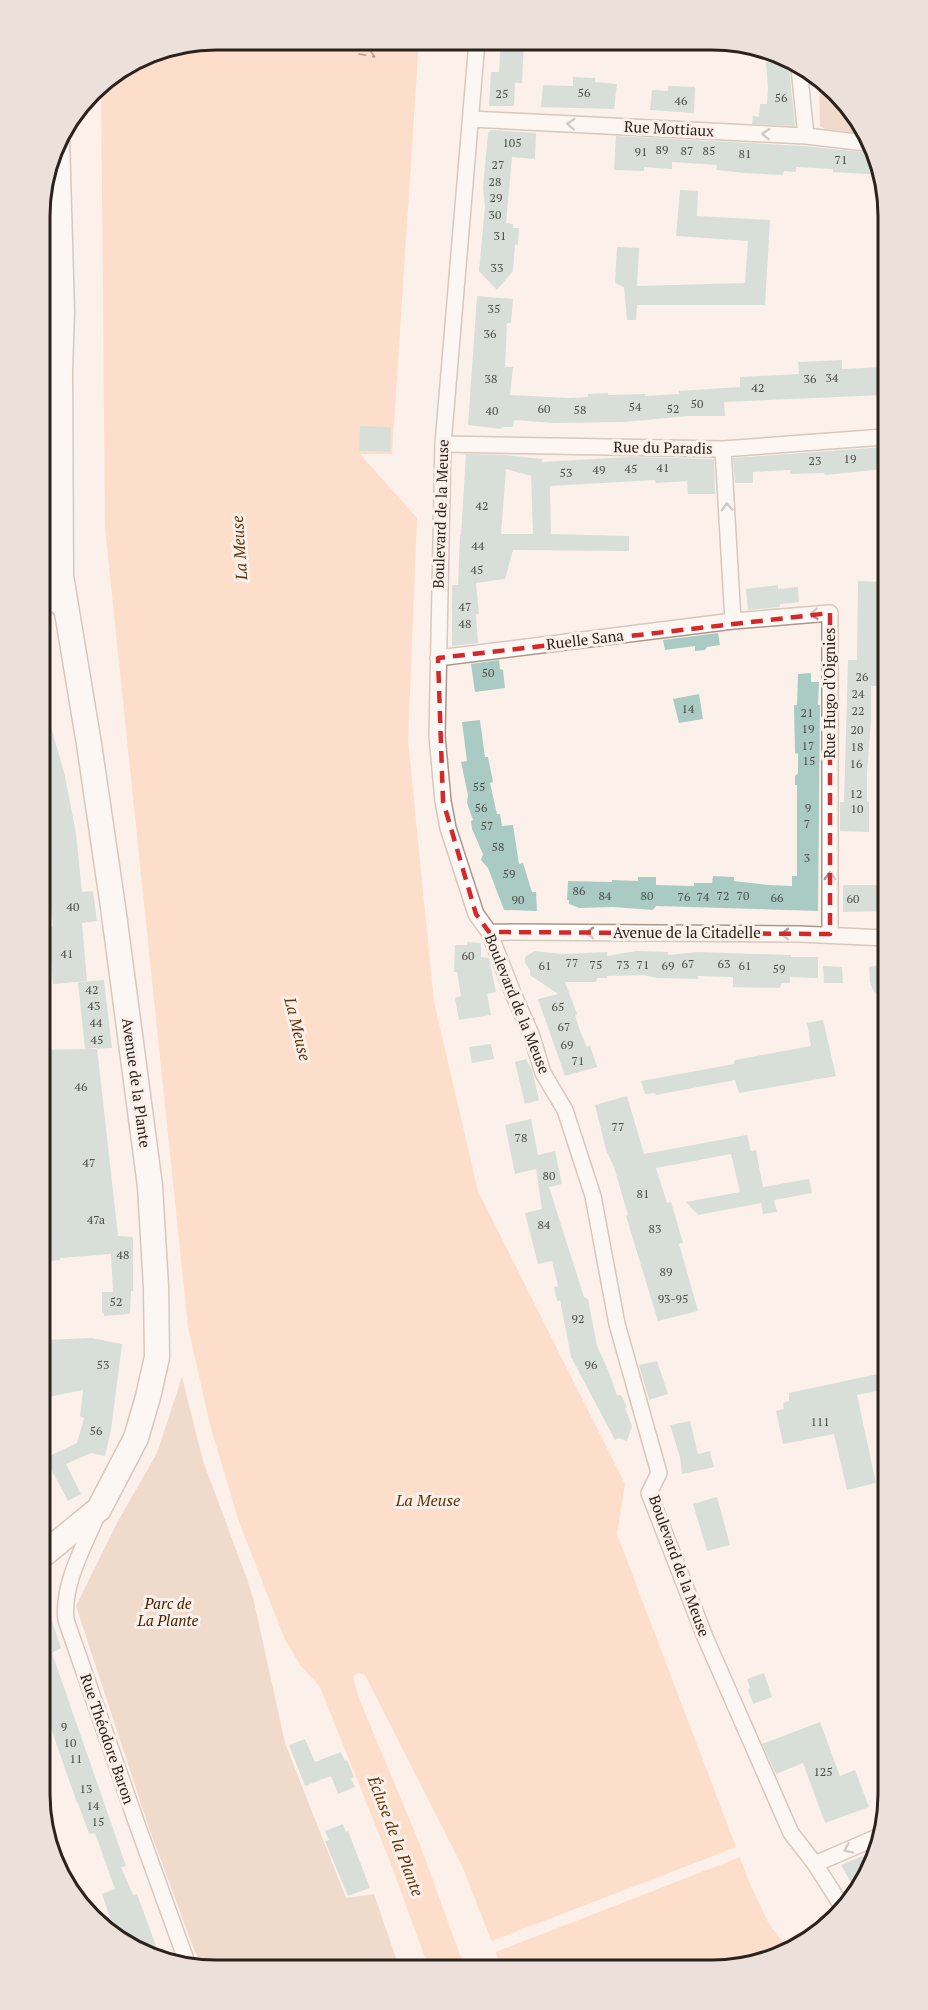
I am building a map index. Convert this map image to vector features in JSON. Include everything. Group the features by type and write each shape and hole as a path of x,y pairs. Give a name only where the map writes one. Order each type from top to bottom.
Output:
{"main road":[{"name":"Avenue de la Plante","path":"50,1549 99,1509 136,1438 148,1397 156,1357 156,1287 150,1186 113,907 89,744 65,607 51,576 50,372 62,312 58,164"},
{"path":"50,597 65,607"}],"street":[{"name":"Boulevard de la Meuse","path":"476,50 442,444 437,736 442,801 448,828 476,914 489,932 531,1034 543,1073 565,1110 593,1196 617,1324 659,1473 649,1493 705,1637 791,1833 815,1864 839,1902"},
{"path":"800,74 806,136"},
{"name":"Rue Mottiaux","path":"471,119 806,136 861,141"},
{"name":"Rue du Paradis","path":"442,444 723,449 878,437"},
{"path":"723,449 733,621"},
{"name":"Rue Hugo d'Oignies","path":"733,621 830,613 830,934"},
{"name":"Ruelle Sana","path":"438,658 733,621"},
{"name":"Avenue de la Citadelle","path":"489,932 830,934 878,937"},
{"name":"Rue Théodore Baron","path":"99,1509 69,1583 64,1603 66,1620 185,1957"},
{"path":"815,1864 873,1839"}],"highlighted area":[{"path":"830,613 830,934 489,932 476,914 443,801 438,658"}],"green space":[{"path":"819,89 837,106 856,133 825,129 820,126"},
{"name":"Parc de La Plante","path":"182,1377 203,1461 254,1602 285,1743 346,1898 374,1894 397,1960 215,1960 199,1959 195,1952 148,1825 76,1606 118,1521 157,1453"}],"water":[{"name":"La Meuse","path":"204,50 418,50 392,454 360,454 417,518 408,740 434,1002 478,1191 625,1484 617,1534 750,1884 769,1924 784,1944 776,1948 756,1955 713,1960 499,1960 463,1868 365,1675 359,1673 353,1676 358,1696 419,1842 462,1960 426,1960 389,1859 320,1687 301,1666 285,1640 239,1522 210,1425 188,1327 105,528 101,96 123,77 142,67 162,58 183,53"}],"pier":[{"path":"739,1846 743,1856 493,1953 489,1942"}],"building":[{"path":"500,50 524,50 522,83 515,83 514,106 489,106 491,72 499,72"},
{"path":"766,62 774,62 789,69 795,126 752,124 753,116 759,117 760,104 767,104"},
{"path":"573,77 595,78 595,82 617,84 614,109 541,107 543,85 573,86"},
{"path":"668,86 695,87 694,113 650,110 652,90 668,91"},
{"path":"491,130 536,133 535,159 512,157 506,223 513,224 513,228 519,228 518,245 515,244 513,271 497,290 479,271 485,206 483,188 488,133"},
{"path":"616,136 804,146 866,152 873,174 796,167 796,172 784,171 783,175 745,173 716,170 717,165 672,162 672,169 644,167 644,171 614,170"},
{"path":"680,190 698,191 697,216 770,220 765,305 637,305 636,320 627,320 624,287 615,283 617,247 639,248 637,286 745,283 748,241 676,236"},
{"path":"477,296 513,299 511,323 507,323 505,367 513,367 510,395 570,398 608,393 608,395 645,394 645,396 679,394 679,391 740,387 740,377 799,374 798,362 842,360 842,369 878,367 878,395 724,402 725,416 688,416 624,422 554,423 514,420 513,427 502,427 501,429 468,425"},
{"path":"360,426 391,427 390,452 359,451"},
{"path":"878,447 878,470 825,475 824,473 790,474 790,470 753,472 753,483 735,483 733,458"},
{"path":"466,454 505,455 542,459 542,462 629,457 714,459 715,494 688,494 687,481 656,483 655,480 550,486 551,534 629,536 629,551 513,550 505,579 476,583 479,614 476,614 478,643 452,646 452,585 458,585","holes":["506,469 531,476 533,534 501,534"]},
{"path":"858,581 878,582 877,686 871,686 867,772 869,832 840,831 840,802 844,802 848,660 857,660"},
{"path":"778,585 778,589 798,587 799,602 780,604 780,607 748,610 746,589"},
{"path":"718,633 720,645 707,647 705,650 695,651 695,646 665,650 663,640"},
{"path":"499,660 500,669 503,670 505,688 475,692 471,664"},
{"path":"811,673 811,682 819,682 818,705 820,705 818,911 656,906 653,910 613,907 579,908 569,904 567,900 568,881 638,881 638,877 656,877 656,885 694,886 694,883 712,883 713,876 734,877 734,881 792,886 792,876 797,876 797,785 795,785 795,776 798,773 798,754 795,753 794,705 797,705 798,674"},
{"path":"699,694 703,719 679,723 673,699"},
{"path":"480,720 497,814 500,814 502,826 513,825 519,864 523,863 532,892 536,892 537,911 504,910 488,868 481,860 483,854 472,829 471,821 473,820 467,803 468,795 461,762 467,761 462,722"},
{"path":"50,724 65,776 76,834 82,892 93,891 97,921 82,923 87,981 53,984 50,927 53,926 50,898"},
{"path":"843,885 878,885 878,911 843,912"},
{"path":"467,942 481,943 481,957 489,958 496,992 487,994 491,1015 459,1020 455,998 461,996 457,972 454,972 455,945 467,945"},
{"path":"534,951 562,954 607,952 607,956 636,951 668,952 668,955 698,952 818,957 818,978 790,977 790,983 781,983 780,988 733,987 733,977 698,976 698,979 657,978 643,975 607,976 607,978 597,978 596,982 565,982 577,1014 575,1015 580,1031 587,1047 590,1045 597,1067 565,1076 538,999 558,994 530,975 525,957"},
{"path":"878,965 878,993 874,992 870,982 869,967"},
{"path":"823,966 842,967 843,983 824,983"},
{"path":"104,980 112,1048 97,1049 118,1236 133,1237 133,1291 131,1291 130,1314 104,1316 102,1312 102,1292 113,1292 111,1254 60,1258 60,1260 50,1261 50,1050 85,1049 78,982"},
{"path":"823,1020 836,1076 739,1093 735,1080 656,1095 655,1093 645,1094 641,1081 734,1064 735,1060 811,1046 807,1023"},
{"path":"491,1044 494,1059 472,1063 469,1047"},
{"path":"526,1059 532,1070 539,1100 525,1104 515,1062"},
{"path":"627,1096 644,1154 747,1135 751,1151 756,1150 763,1187 809,1179 812,1193 774,1200 777,1212 763,1214 761,1203 698,1215 686,1202 740,1192 731,1154 656,1168 667,1203 671,1202 683,1243 679,1244 698,1311 658,1321 626,1216 628,1215 614,1167 606,1150 595,1105"},
{"path":"531,1119 538,1155 555,1151 562,1184 549,1187 584,1297 588,1299 597,1346 617,1395 621,1395 627,1407 625,1408 632,1426 627,1441 619,1438 615,1440 571,1357 560,1300 557,1301 554,1287 558,1286 552,1261 538,1264 525,1213 542,1209 536,1169 515,1174 505,1125"},
{"path":"91,1338 122,1344 111,1430 105,1456 91,1453 66,1464 81,1494 68,1501 50,1467 50,1456 77,1443 84,1418 80,1416 83,1390 50,1397 50,1340"},
{"path":"657,1361 668,1394 649,1400 639,1365"},
{"path":"878,1374 878,1391 857,1395 876,1483 847,1490 834,1434 783,1444 776,1411 784,1409 783,1403 789,1401 789,1393"},
{"path":"690,1421 698,1454 710,1451 714,1467 682,1474 680,1457 670,1425"},
{"path":"717,1497 730,1545 707,1551 693,1504"},
{"path":"50,1615 61,1648 52,1653 126,1866 121,1867 133,1895 137,1894 157,1950 123,1933 112,1924 102,1894 115,1889 95,1833 89,1834 50,1725"},
{"path":"764,1673 772,1697 753,1704 747,1679"},
{"path":"820,1722 840,1776 855,1770 869,1807 825,1823 803,1763 776,1774 762,1744"},
{"path":"305,1739 315,1762 341,1752 354,1777 351,1779 355,1787 338,1794 331,1776 305,1786 289,1745"},
{"path":"343,1824 346,1832 348,1831 370,1888 348,1896 325,1841 329,1840 325,1831"},
{"path":"867,1854 852,1885 841,1865"}],"ferry route":[{"path":"352,50 375,57"},
{"path":"370,50 375,57"}],"water label":[{"name":"Écluse de la Plante","path":"396,1836"}]}
